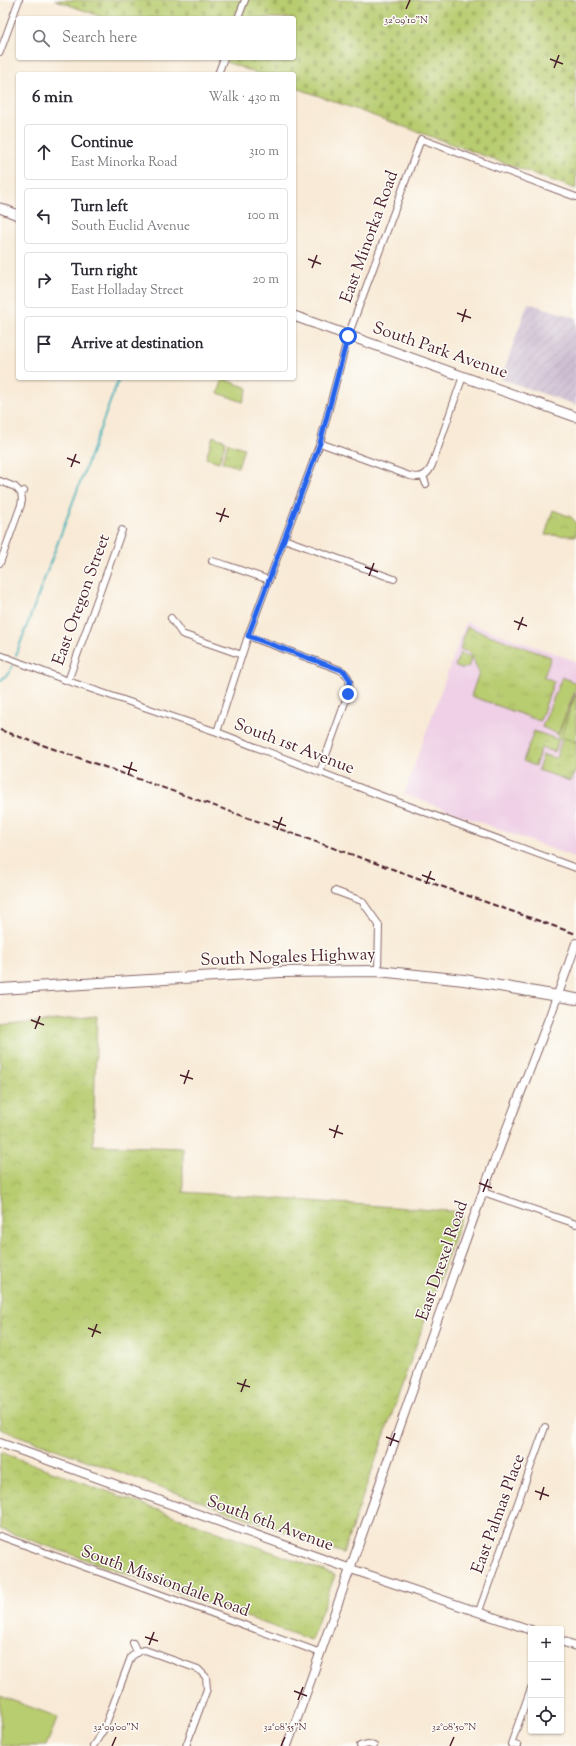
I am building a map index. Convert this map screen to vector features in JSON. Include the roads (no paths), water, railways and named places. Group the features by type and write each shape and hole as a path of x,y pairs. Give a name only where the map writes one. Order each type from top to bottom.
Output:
{"main road":[{"path":"0,208 16,214"},
{"name":"South Park Avenue","path":"296,317 576,417"},
{"name":"South Nogales Highway","path":"0,989 280,972 378,971 464,980 576,999"}],"street":[{"path":"0,52 19,0"},
{"path":"239,16 245,0"},
{"path":"219,72 223,60"},
{"name":"East Minorka Road","path":"217,732 248,636 320,443 348,336 421,140 576,197"},
{"path":"320,443 410,476 422,477 428,472 432,465 463,376"},
{"path":"422,477 426,484"},
{"path":"0,481 16,487 22,492 21,505 0,563"},
{"name":"East Oregon Street","path":"68,681 122,530"},
{"path":"284,539 394,579"},
{"path":"212,561 269,580"},
{"path":"171,618 182,634 242,655"},
{"path":"248,636 344,671 349,678 350,686 348,694 320,772"},
{"name":"South 1st Avenue","path":"0,655 68,681 217,732 576,868"},
{"path":"349,678 356,675"},
{"path":"335,891 362,901 379,925 378,971"},
{"name":"East Drexel Road","path":"287,1746 351,1569 483,1192 558,997 576,943"},
{"path":"483,1192 576,1224"},
{"name":"East Palmas Place","path":"478,1611 545,1427"},
{"name":"South 6th Avenue","path":"0,1443 351,1569 528,1629"},
{"name":"South Missiondale Road","path":"0,1536 321,1653"},
{"path":"564,1642 576,1646"},
{"path":"133,1643 138,1651"},
{"path":"93,1746 104,1729 131,1657 138,1651 149,1651 198,1669 206,1677 207,1689 186,1746"},
{"path":"206,1677 214,1674"},
{"path":"514,1745 528,1698"},
{"path":"358,1745 368,1744 374,1746"}],"waterway":[{"path":"16,655 118,380"},
{"path":"0,681 9,673 12,666"}],"railway":[{"path":"0,730 576,934"}]}
